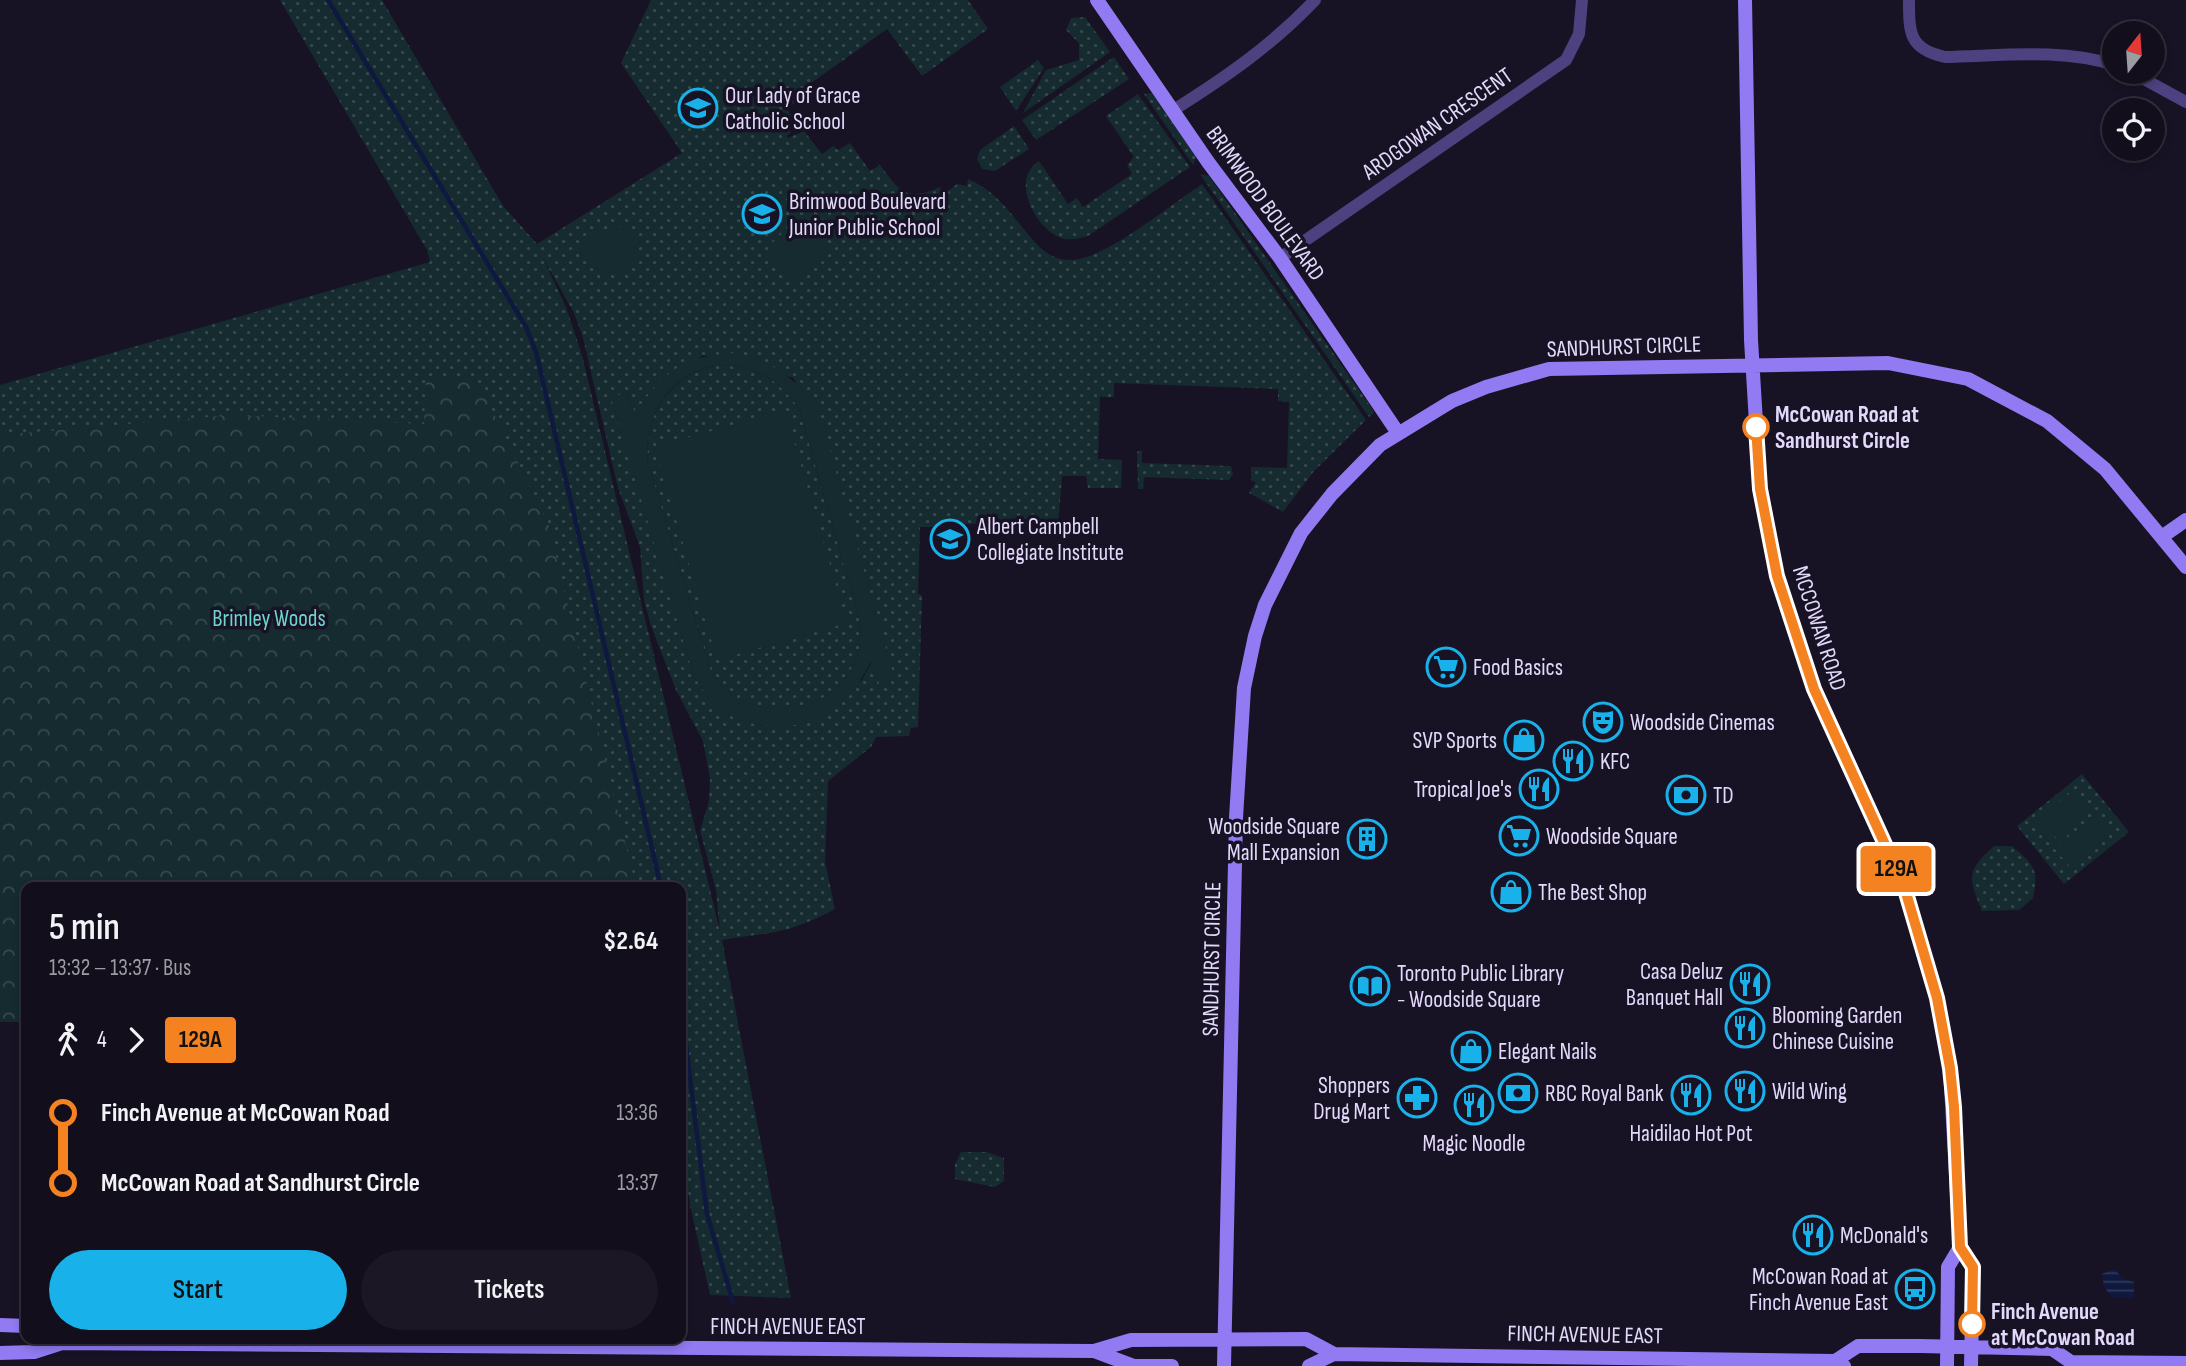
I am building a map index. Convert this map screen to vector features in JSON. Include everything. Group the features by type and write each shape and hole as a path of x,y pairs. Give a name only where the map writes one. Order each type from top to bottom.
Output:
{"main road":[{"name":"BRIMWOOD BOULEVARD","path":"1097,0 1172,111 1280,258 1398,433"},
{"name":"MCCOWAN ROAD","path":"1745,0 1752,364 1760,489 1777,576 1814,689 1904,886 1937,998 1954,1107 1960,1247 1973,1267 1971,1366"},
{"name":"SANDHURST CIRCLE","path":"1224,1366 1236,818 1244,688 1265,605 1301,533 1332,494 1380,445 1452,401 1498,383 1549,369 1888,363 1968,379 2027,408 2078,444 2105,469 2186,567"},
{"path":"2162,536 2186,520"},
{"name":"MCCOWAN ROAD","path":"1947,1366 1948,1267 1960,1247"},
{"path":"0,1325 21,1326"},
{"name":"FINCH AVENUE EAST","path":"369,1344 1094,1351 1131,1340 1306,1339 1334,1354"},
{"name":"FINCH AVENUE EAST","path":"0,1353 34,1352 51,1344"},
{"name":"FINCH AVENUE EAST","path":"1309,1366 1334,1354 1840,1363 1858,1346 2052,1349 2068,1364 2186,1363"},
{"name":"FINCH AVENUE EAST","path":"1094,1351 1134,1366 1172,1366"}],"street":[{"path":"1172,111 1241,67 1278,39 1315,0"},
{"name":"ARDGOWAN CRESCENT","path":"1280,258 1566,60 1579,34 1582,0"},
{"path":"1909,0 1910,31 1917,45 1929,54 1945,57 2061,55 2102,61"},
{"path":"2153,84 2186,103"}],"green space":[{"path":"280,0 382,0 503,206 537,244 682,153 621,63 651,0 968,0 988,29 922,76 887,29 797,93 800,99 787,109 799,126 813,116 814,119 799,129 794,127 784,112 780,114 791,133 787,135 788,138 804,131 822,154 833,146 838,150 850,143 870,171 880,165 899,188 912,194 940,187 944,194 957,184 967,186 968,179 996,197 1042,249 1065,260 1079,259 1108,248 1202,184 1366,420 1314,471 1283,512 1249,493 1256,482 1251,481 1251,467 1287,468 1289,402 1278,401 1278,389 1114,383 1114,397 1100,397 1098,459 1122,460 1121,488 1088,488 1086,476 1062,476 1058,526 945,523 945,527 920,527 918,594 922,595 918,727 911,728 909,736 876,737 871,747 828,781 825,861 835,909 792,928 722,940 791,1298 710,1295 686,1179 686,882 21,882 21,1022 0,1022 0,385 430,262 427,250","holes":["543,258 574,313 583,338 618,488 640,547 644,600 651,626 676,690 703,741 710,779 709,801 700,831 716,890 720,932 582,355 566,307","703,355 794,378 872,662 862,680 771,726 714,703 694,677 612,398 628,392 635,415"]},
{"path":"1085,17 1110,52 1023,113 1046,70 1079,60 1079,43 1066,30 1071,18"},
{"path":"1114,57 1129,79 1036,140 1022,120"},
{"path":"1038,60 1044,68 1016,111 1000,87"},
{"path":"1152,93 1196,157 1193,165 1144,94"},
{"path":"1138,94 1190,167 1088,236 1066,239 1056,235 1037,218 1030,206 1026,181 1030,170 1039,161 1068,204 1077,198 1083,207 1132,174 1127,165 1134,157 1106,116"},
{"path":"1014,126 1029,149 995,171 982,169 977,159 980,150"},
{"path":"1200,174 1209,176 1373,410 1374,413 1369,417"},
{"path":"793,223 813,230 828,252 819,265 793,281 766,258 769,246"},
{"path":"618,225 635,238 635,257 621,273 606,274 581,256 582,237"},
{"path":"731,353 770,365 799,386 818,408 895,680 880,686 871,662 857,685 839,706 826,715 795,725 761,725 730,716 717,707 694,677 611,398 628,392 635,414 654,388 674,370 699,358","holes":["721,365 747,369 766,376 782,388 799,408 859,618 859,650 851,669 840,685 808,704 790,708 751,704 733,696 711,672 648,463 650,428 664,398 688,376"]},
{"path":"721,365 747,369 766,376 782,388 799,408 859,618 860,646 851,669 840,685 825,697 808,705 790,709 751,704 730,694 711,672 648,463 650,428 664,398 688,376"},
{"name":"Brimley Woods","path":"426,376 477,380 548,523 635,882 21,882 21,1022 0,1022 0,435 232,415 424,424"},
{"path":"785,410 847,623 717,660 655,447"},
{"path":"1142,450 1142,463 1231,466 1233,474 1229,480 1144,477 1143,489 1138,489 1137,452"},
{"path":"2082,774 2129,832 2064,884 2017,826"},
{"path":"2075,789 2091,808 2049,842 2034,823"},
{"path":"2096,815 2111,834 2070,867 2054,848"},
{"path":"1994,846 2012,846 2030,863 2035,873 2033,898 2019,910 1982,911 1977,900 1972,883 1974,869"},
{"path":"961,1152 986,1152 1004,1158 1004,1181 995,1187 955,1179 955,1164"}],"water":[{"path":"2114,1269 2124,1279 2134,1282 2134,1298 2112,1297 2104,1287 2102,1274"}],"waterway":[{"path":"328,0 526,327 536,352 660,882"},
{"path":"686,1046 707,1214 733,1302"}],"bus line":[{"name":"129A","path":"1756,427 1760,489 1777,576 1814,689 1904,886 1937,998 1954,1107 1960,1247 1973,1267 1972,1324"}],"place":[{"name":"Our Lady of Grace Catholic School","path":"698,108"},
{"name":"Brimwood Boulevard Junior Public School","path":"762,214"},
{"name":"McCowan Road at Sandhurst Circle","path":"1756,427"},
{"name":"Albert Campbell Collegiate Institute","path":"950,539"},
{"name":"Food Basics","path":"1446,667"},
{"name":"Woodside Cinemas","path":"1603,722"},
{"name":"SVP Sports","path":"1524,740"},
{"name":"KFC","path":"1573,761"},
{"name":"Tropical Joe's","path":"1539,789"},
{"name":"TD","path":"1686,795"},
{"name":"Woodside Square","path":"1519,836"},
{"name":"Woodside Square Mall Expansion","path":"1367,839"},
{"name":"The Best Shop","path":"1511,892"},
{"name":"Casa Deluz Banquet Hall","path":"1750,984"},
{"name":"Toronto Public Library - Woodside Square","path":"1370,986"},
{"name":"Blooming Garden Chinese Cuisine","path":"1745,1028"},
{"name":"Elegant Nails","path":"1471,1051"},
{"name":"Wild Wing","path":"1745,1091"},
{"name":"RBC Royal Bank","path":"1518,1093"},
{"name":"Haidilao Hot Pot","path":"1691,1095"},
{"name":"Shoppers Drug Mart","path":"1417,1098"},
{"name":"Magic Noodle","path":"1474,1105"},
{"name":"McDonald's","path":"1813,1235"},
{"name":"McCowan Road at Finch Avenue East","path":"1915,1289"},
{"name":"Finch Avenue at McCowan Road","path":"1972,1324"}]}
